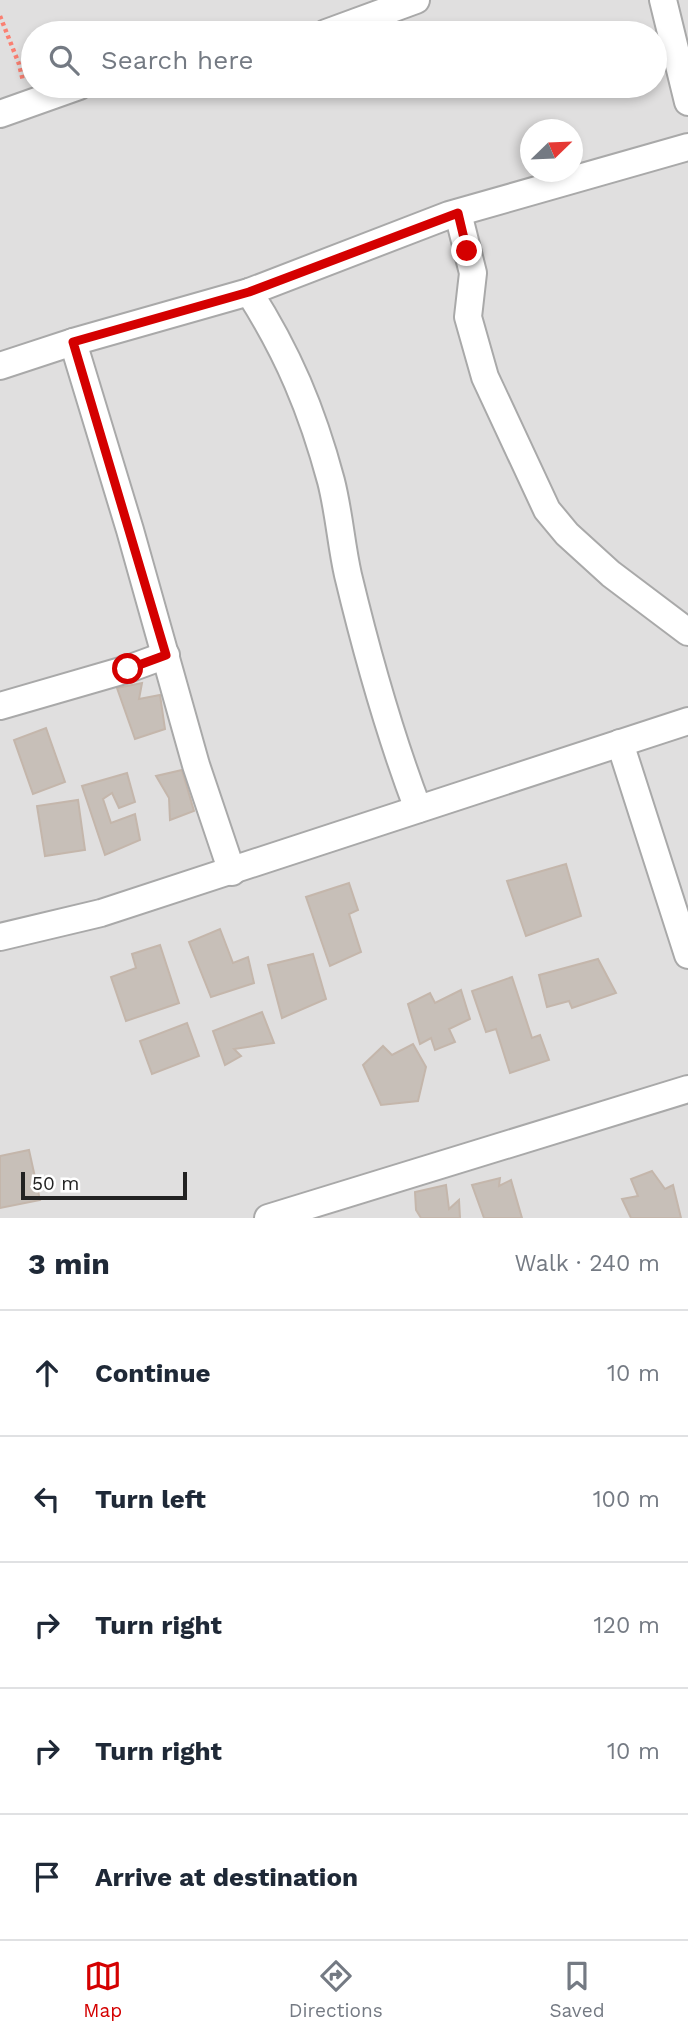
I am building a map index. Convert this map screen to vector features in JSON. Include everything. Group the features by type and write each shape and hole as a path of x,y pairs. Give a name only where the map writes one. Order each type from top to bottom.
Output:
{"street":[{"path":"359,21 416,0"},
{"path":"663,0 688,102"},
{"path":"0,114 43,98"},
{"path":"0,366 73,342 249,292 458,213 688,147"},
{"path":"458,213 473,273 468,317 485,377 547,510 566,534 611,574 688,632"},
{"path":"249,292 273,330 305,396 331,481 348,572 398,758 418,809"},
{"path":"73,342 197,765 232,872"},
{"path":"0,706 128,669 166,655"},
{"path":"0,937 101,913 232,872 688,721"},
{"path":"620,743 688,954"},
{"path":"268,1218 688,1089"}],"path":[{"path":"0,16 19,64 21,77"},
{"path":"24,98 25,104"}],"shaded area":[{"path":"0,0 688,0 688,1218 0,1218"}],"building":[{"path":"142,683 139,699 160,695 165,729 135,739 117,688"},
{"path":"46,728 65,782 33,794 14,740"},
{"path":"182,770 194,811 170,820 169,798 156,776"},
{"path":"127,773 135,802 119,808 112,793 103,799 111,823 135,814 140,840 105,855 82,786"},
{"path":"78,800 85,850 45,856 37,806"},
{"path":"566,864 581,916 526,936 507,881"},
{"path":"349,883 358,910 349,914 361,952 330,966 306,897"},
{"path":"220,929 233,963 248,957 254,983 211,997 189,942"},
{"path":"160,945 179,1003 126,1021 111,977 136,968 132,954"},
{"path":"313,954 326,999 282,1018 268,965"},
{"path":"598,959 616,993 572,1008 569,1001 547,1007 539,975"},
{"path":"512,977 532,1038 540,1035 549,1060 510,1073 496,1029 486,1032 472,991"},
{"path":"461,990 470,1019 449,1029 455,1042 435,1050 431,1038 420,1044 408,1004 430,993 435,1003"},
{"path":"262,1012 274,1043 234,1049 241,1056 225,1065 213,1031"},
{"path":"187,1023 199,1056 152,1074 140,1041"},
{"path":"413,1044 426,1067 418,1101 381,1105 363,1065 383,1046 392,1055"},
{"path":"29,1150 40,1200 0,1208 0,1156"},
{"path":"652,1171 665,1189 673,1185 681,1218 631,1218 622,1199 638,1196 631,1179"},
{"path":"500,1178 499,1186 511,1180 522,1218 484,1218 472,1185"},
{"path":"446,1185 449,1209 459,1200 460,1218 421,1218 416,1210 415,1192"}],"route":[{"path":"128,669 166,655 73,342 249,292 449,215 458,213 467,251"}]}
